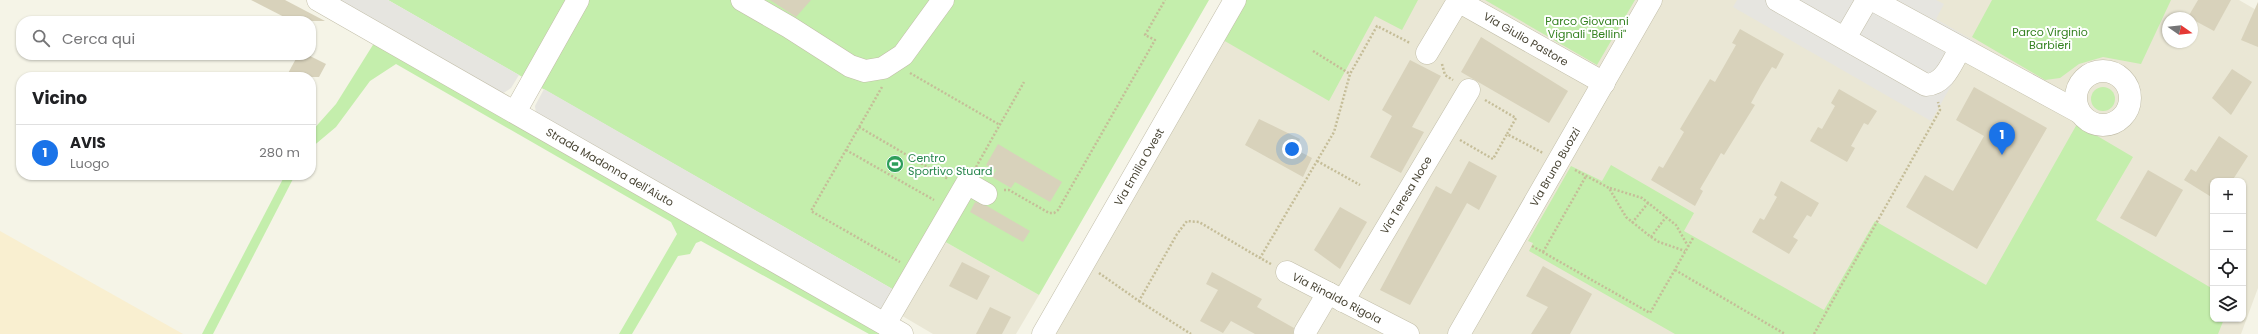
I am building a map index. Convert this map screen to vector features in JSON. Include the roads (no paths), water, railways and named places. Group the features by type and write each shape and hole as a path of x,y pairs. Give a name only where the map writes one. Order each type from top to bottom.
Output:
{"street":[{"name":"Strada Madonna dell'Aiuto","path":"318,0 894,329"},
{"path":"515,112 578,0"},
{"path":"742,0 789,27 850,66 865,72 883,68 902,55 943,0"},
{"name":"Via Emilia Ovest","path":"1047,329 1235,0"},
{"name":"Via Giulio Pastore","path":"1427,53 1458,0 1604,83"},
{"name":"Via Bruno Buozzi","path":"1459,334 1652,0"},
{"path":"1777,0 1926,85 1935,84 1942,79 1960,49"},
{"path":"1845,38 1867,0"},
{"path":"1873,0 1960,49 2079,112"},
{"path":"2044,94 2065,92 2078,87 2090,74 2107,71 2122,78 2131,94 2127,113 2121,120 2112,125 2094,124 2085,120 2079,112 2076,100 2078,87"},
{"name":"Via Teresa Noce","path":"1305,332 1336,297 1469,90"},
{"path":"894,329 916,271 965,186 992,190"},
{"name":"Via Rinaldo Rigola","path":"1287,272 1408,334"}],"place":[{"name":"AVIS","path":"2002,155"},
{"name":"Centro Sportivo Stuard","path":"895,164"}],"park label":[{"name":"Parco Giovanni Vignali \"Bellini\"","path":"1587,27"},
{"name":"Parco Virginio Barbieri","path":"2050,38"}]}
